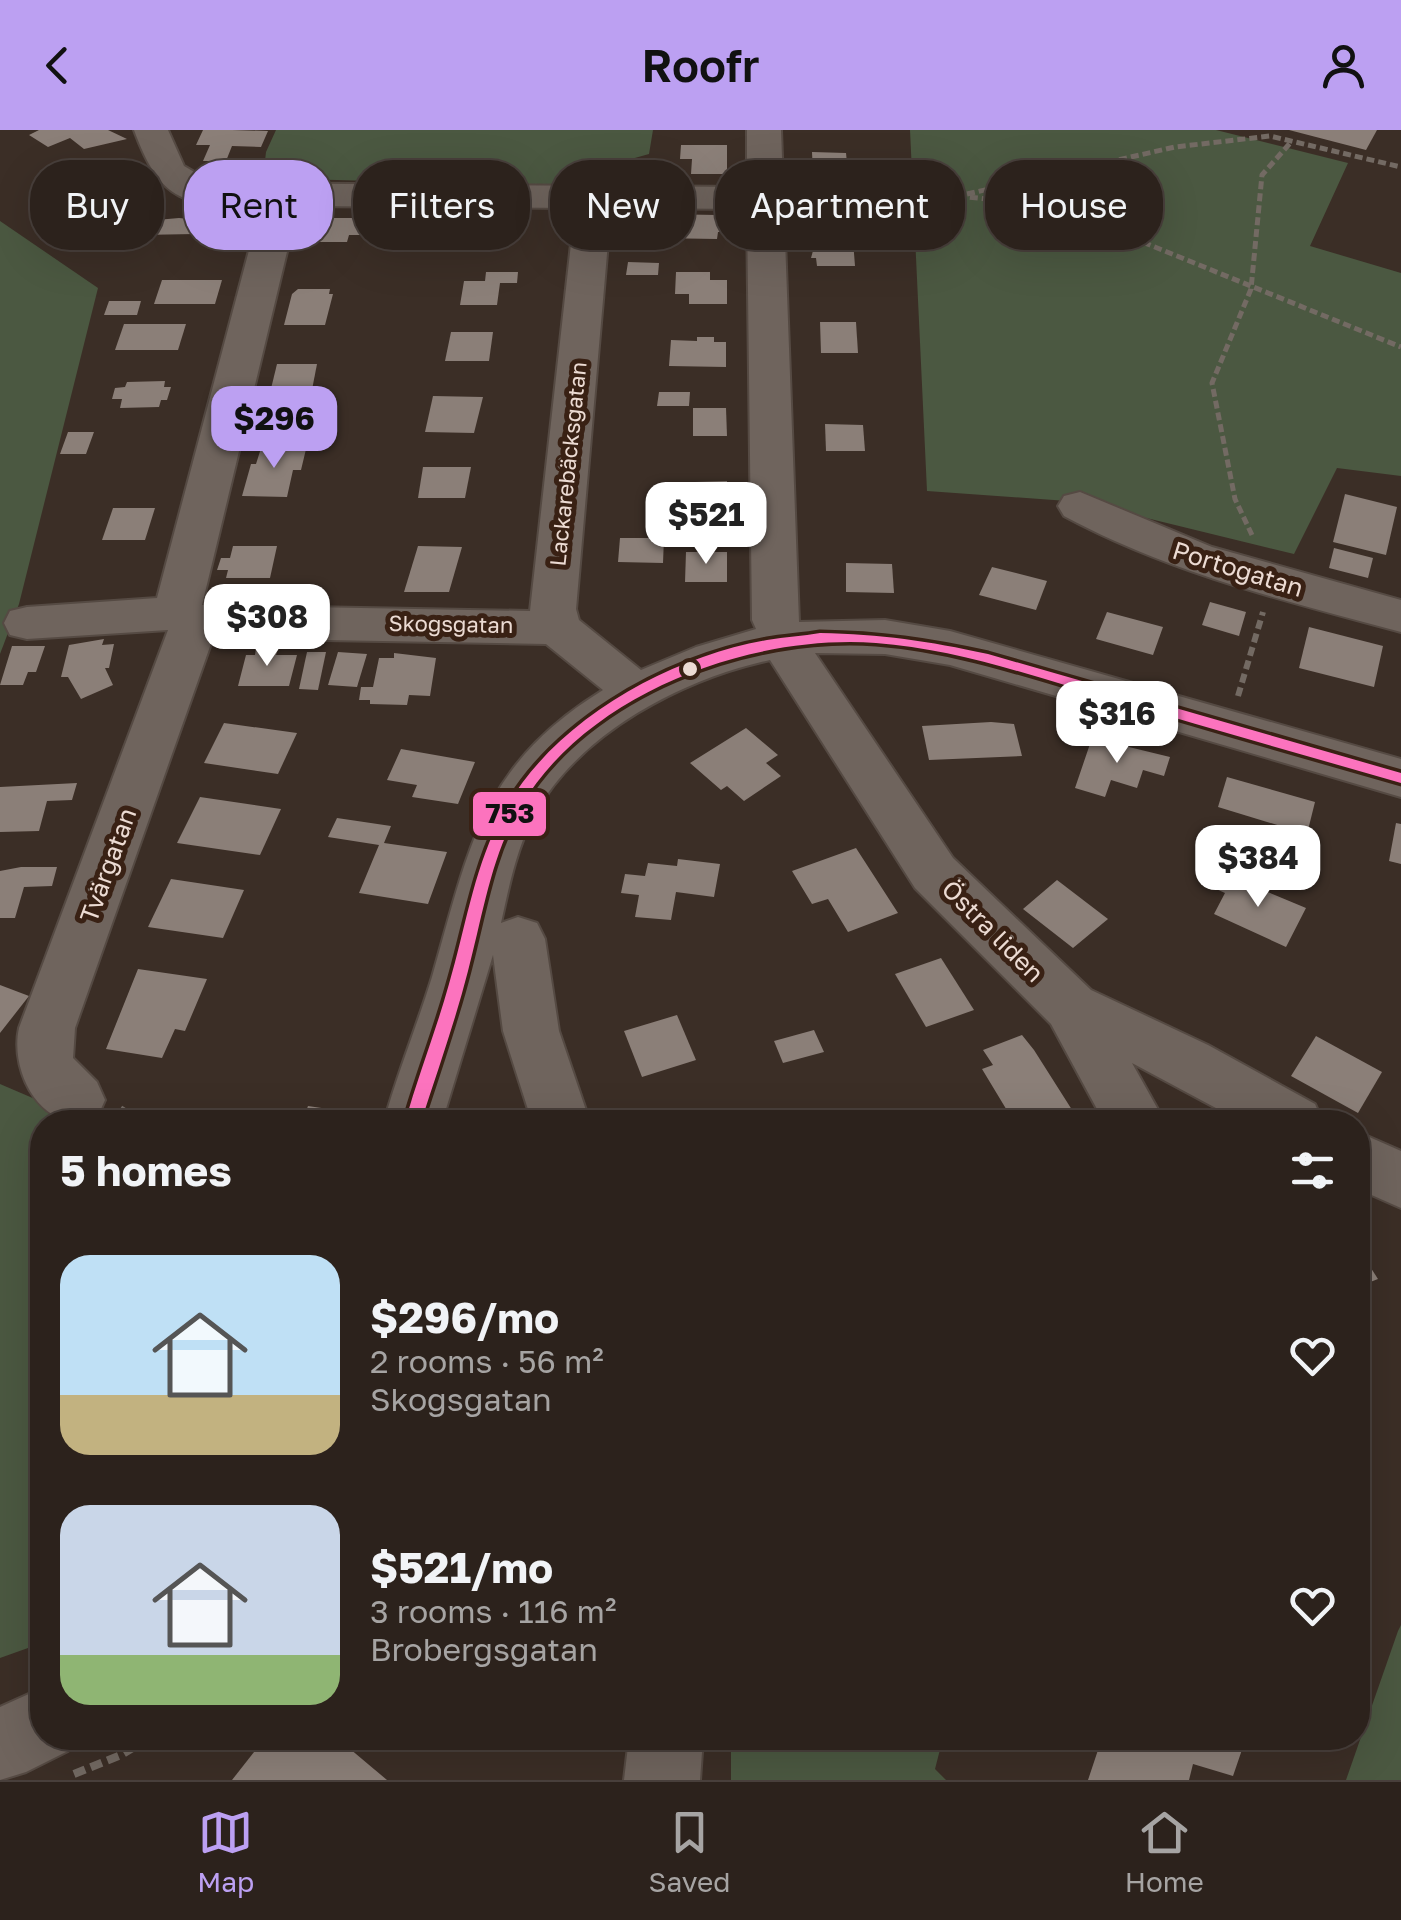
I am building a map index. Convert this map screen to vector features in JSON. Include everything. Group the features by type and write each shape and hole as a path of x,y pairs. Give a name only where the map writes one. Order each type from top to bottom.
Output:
{"street":[{"path":"151,130 168,174 184,187"},
{"name":"Östra liden","path":"764,130 765,160"},
{"path":"333,193 550,195"},
{"path":"188,617 179,604 268,250"},
{"name":"Lackarebäcksgatan","path":"557,628 553,609 589,250"},
{"name":"Östra liden","path":"767,250 775,620 800,672 934,873 1071,1007 1188,1062 1273,1110"},
{"name":"Portogatan","path":"1080,506 1129,534 1401,616"},
{"name":"Skogsgatan","path":"26,623 188,617 557,628"},
{"name":"Tvärgatan","path":"76,1100 45,1069 42,1051 47,1028 172,691 188,617"},
{"path":"557,628 638,692"},
{"path":"417,1110 500,832 515,803 561,746 609,709 705,661 783,640 882,636 974,655 1401,778"},
{"path":"518,939 531,1031 557,1110"},
{"path":"1071,1007 1128,1110"},
{"path":"1370,1165 1401,1181"},
{"path":"0,1746 30,1731"},
{"path":"662,1780 665,1750"}],"path":[{"path":"965,194 1176,147 1270,136 1401,167"},
{"path":"1234,711 1272,580 1271,568 1235,499 1212,383 1251,289 1262,175 1291,142"},
{"path":"965,196 1000,199 1086,222 1238,278 1251,289 1401,347"},
{"path":"59,1780 129,1750"}],"green space":[{"path":"276,130 653,130 649,154 628,160 550,160 550,186 530,185 530,160 353,160 353,180 333,180 333,160 265,160"},
{"path":"910,130 1216,130 1348,163 1310,246 1401,273 1401,476 1337,468 1294,554 1081,502 927,491 916,250 965,250 965,160 911,160"},
{"path":"0,221 30,242 30,250 42,250 98,288 19,604 0,654"},
{"path":"0,1084 53,1110 30,1110 30,1647 0,1658"},
{"path":"1401,1625 1401,1780 1346,1780 1356,1750 1370,1750 1370,1711"},
{"path":"731,1750 940,1750 935,1769 946,1780 731,1780"}],"building":[{"path":"39,130 108,130 127,139 84,149 70,138 48,147 29,135"},
{"path":"203,130 268,131 261,147 232,146 226,160 203,160 210,145 196,145"},
{"path":"1289,130 1377,130 1366,150"},
{"path":"681,145 727,145 727,160 715,160 715,174 695,174 695,160 680,159"},
{"path":"812,152 846,153 847,160 812,160"},
{"path":"695,215 715,215 715,239 695,239"},
{"path":"184,218 184,234 164,235 164,219"},
{"path":"333,218 353,218 353,235 349,235 347,242 333,242"},
{"path":"813,250 854,250 855,266 817,266 816,258 811,258"},
{"path":"628,262 659,263 658,275 626,275"},
{"path":"486,272 518,272 517,283 500,283 497,305 460,305 464,281 485,281"},
{"path":"676,272 710,272 710,280 727,280 727,304 689,304 689,294 675,294"},
{"path":"162,280 222,280 215,304 154,304"},
{"path":"298,289 330,289 329,294 333,294 325,325 284,325 292,294"},
{"path":"109,301 141,301 137,315 104,315"},
{"path":"820,322 856,322 858,353 821,353"},
{"path":"124,324 186,324 178,350 115,350"},
{"path":"451,332 493,332 489,361 445,361"},
{"path":"697,337 726,342 726,367 669,366 671,340 697,341"},
{"path":"277,364 317,364 310,400 268,401"},
{"path":"165,381 164,387 171,387 167,400 161,400 159,407 120,408 122,399 112,399 115,388 125,387 127,382"},
{"path":"659,392 690,392 689,406 657,406"},
{"path":"433,396 483,397 474,433 425,432"},
{"path":"693,408 726,408 727,436 693,436"},
{"path":"825,424 863,425 865,451 826,451"},
{"path":"68,432 94,432 86,454 60,454"},
{"path":"262,445 307,445 301,470 293,470 287,497 242,496 251,464 256,464"},
{"path":"423,467 471,467 465,498 418,498"},
{"path":"727,481 728,510 695,510 695,500 689,500 689,492 695,492 695,482"},
{"path":"1345,494 1397,507 1386,555 1333,542"},
{"path":"113,508 155,508 145,540 102,540"},
{"path":"620,538 664,538 663,563 618,562"},
{"path":"233,546 277,546 270,578 226,578 228,570 217,570 221,558 230,558"},
{"path":"418,546 462,547 449,592 404,592"},
{"path":"1334,548 1373,558 1368,578 1329,568"},
{"path":"686,552 727,552 727,582 685,582"},
{"path":"846,563 892,564 894,593 846,592"},
{"path":"992,567 1047,581 1036,610 979,595"},
{"path":"1210,602 1246,612 1239,636 1202,625"},
{"path":"1107,612 1163,627 1153,655 1096,639"},
{"path":"1309,627 1383,646 1374,687 1299,668"},
{"path":"104,639 102,645 114,644 109,668 105,668 113,685 81,699 68,677 61,677 69,645"},
{"path":"12,646 45,646 36,672 28,672 23,685 0,685"},
{"path":"256,648 278,649 276,655 297,655 289,686 238,686 246,655 255,655"},
{"path":"307,652 326,652 318,690 299,689"},
{"path":"338,652 367,654 357,687 328,685"},
{"path":"394,653 436,658 430,696 409,695 407,705 359,700 361,687 373,687 379,658 394,658"},
{"path":"224,723 297,733 278,774 204,763"},
{"path":"1014,724 1022,756 929,760 922,726"},
{"path":"746,728 778,755 766,763 781,776 744,801 727,786 721,790 690,763"},
{"path":"1092,738 1170,757 1164,776 1143,770 1137,788 1111,780 1105,797 1075,788"},
{"path":"401,749 475,762 458,804 412,797 417,785 387,780"},
{"path":"1227,777 1315,802 1307,834 1218,807"},
{"path":"77,783 72,800 47,801 39,831 0,832 0,787"},
{"path":"200,797 281,809 260,855 177,843"},
{"path":"337,818 391,826 384,843 447,852 428,904 359,893 379,845 328,837"},
{"path":"1396,823 1401,824 1401,864 1389,861"},
{"path":"856,848 898,913 848,932 828,899 812,904 792,871"},
{"path":"678,859 720,864 714,897 676,892 671,920 635,917 639,895 621,893 625,874 645,876 648,863 677,866"},
{"path":"57,867 52,886 24,887 15,918 0,918 0,871"},
{"path":"1222,873 1306,908 1286,947 1214,914 1225,893 1214,888"},
{"path":"171,879 244,890 223,938 148,927"},
{"path":"1057,880 1108,919 1073,948 1023,909"},
{"path":"941,958 974,1010 926,1027 895,974"},
{"path":"138,969 207,979 185,1031 175,1029 162,1058 106,1049"},
{"path":"0,985 29,996 0,1033"},
{"path":"677,1015 696,1060 642,1077 624,1031"},
{"path":"814,1030 824,1052 783,1063 774,1041"},
{"path":"1022,1035 1072,1110 1007,1110 982,1069 993,1065 983,1050"},
{"path":"1316,1036 1382,1072 1360,1110 1353,1110 1291,1076"},
{"path":"256,1750 351,1750 387,1780 232,1780"},
{"path":"1098,1750 1242,1750 1233,1776 1193,1764 1189,1780 1088,1780"}],"transit line":[{"name":"753","path":"417,1110 456,989 488,865 514,805 539,770 587,725 642,690 705,662 764,645 820,638 876,639 931,646 1047,675 1401,778"}]}
